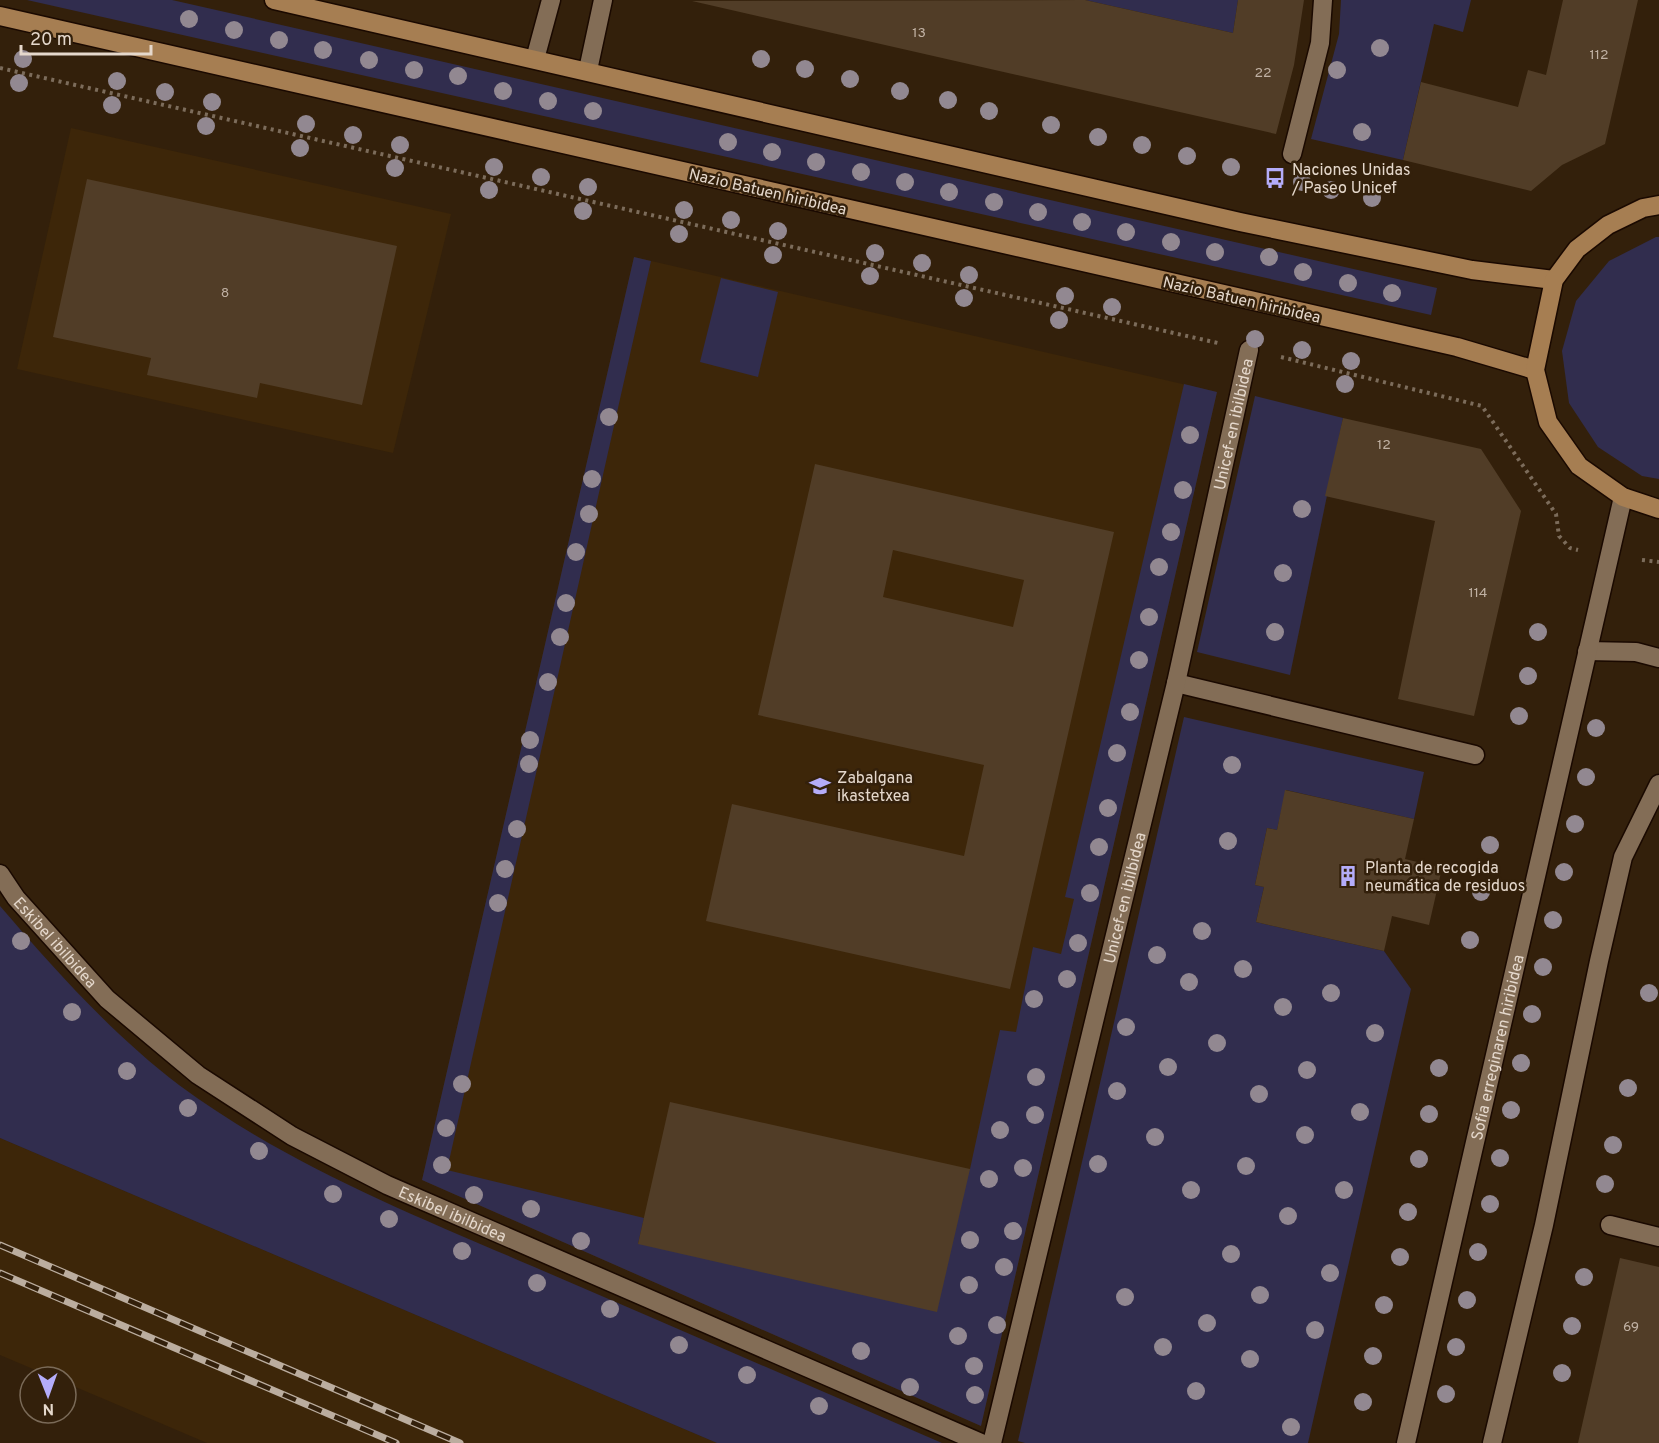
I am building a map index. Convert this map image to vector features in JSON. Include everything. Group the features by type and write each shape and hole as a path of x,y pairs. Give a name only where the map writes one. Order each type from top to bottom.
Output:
{"main road":[{"path":"274,0 588,70 1240,222 1472,270 1554,280"},
{"name":"Nazio Batuen hiribidea","path":"0,16 1457,347 1535,370"},
{"path":"1659,205 1643,208 1608,225 1577,249 1554,280 1535,370 1548,422 1579,466 1623,497 1659,509"}],"street":[{"path":"535,59 551,0"},
{"path":"588,70 603,0"},
{"path":"1292,153 1320,43 1323,0"},
{"name":"Unicef-en ibilbidea","path":"992,1443 1176,683 1249,350"},
{"name":"Sofia erreginaren hiribidea","path":"1406,1443 1623,497"},
{"path":"1587,651 1636,652 1659,658"},
{"path":"1176,683 1475,755"},
{"path":"1492,1443 1544,1225 1623,857 1659,784"},
{"name":"Eskibel ibilbidea","path":"0,874 16,898 107,999 198,1075 292,1136 387,1185 981,1443"},
{"path":"1610,1225 1659,1238"}],"path":[{"path":"0,68 1249,350 1482,406 1556,514 1559,536 1570,548 1659,562"}],"shaded area":[{"path":"27,0 172,0 1437,288 1431,315"},
{"path":"1085,0 1238,0 1233,33"},
{"path":"1341,0 1471,0 1463,32 1434,24 1403,160 1311,139 1339,34"},
{"path":"71,128 451,214 393,453 17,369"},
{"path":"1659,237 1659,479 1642,476 1598,447 1569,403 1562,351 1576,301 1609,261"},
{"name":"Zabalgana ikastetxea","path":"634,257 1217,392 981,1426 422,1180"},
{"path":"634,257 651,261 447,1170 644,1218 638,1244 970,1169 1000,1030 1016,1032 1033,947 1061,954 1074,899 1065,897 1184,384 1217,392 981,1426 422,1180"},
{"path":"721,278 778,292 758,377 700,362"},
{"path":"1255,396 1343,418 1290,675 1197,652"},
{"path":"1184,717 1424,772 1414,819 1286,790 1277,830 1267,828 1255,885 1264,887 1256,922 1384,951 1411,989 1308,1443 1025,1443 1018,1441"},
{"path":"0,906 63,977 130,1045 179,1085 262,1139 395,1207 942,1443 717,1443 0,1138"},
{"path":"0,1138 717,1443 207,1443 78,1388 78,1365 24,1365 0,1355"}],"building":[{"path":"1085,0 1233,33 1238,0 1304,0 1294,65 1276,134 692,1"},
{"path":"1563,0 1638,0 1605,144 1562,165 1531,191 1403,160 1421,82 1518,107 1528,70 1546,75"},
{"path":"87,179 397,246 362,405 260,383 257,398 147,375 151,358 53,337"},
{"path":"1343,418 1481,449 1521,511 1474,716 1398,699 1435,521 1325,496"},
{"path":"815,464 1114,532 1010,989 706,921 732,804 964,856 984,765 758,715","holes":["893,550 1024,580 1013,627 883,597"]},
{"name":"Planta de recogida neumática de residuos","path":"1285,790 1414,819 1405,859 1442,868 1429,925 1392,916 1384,951 1256,922 1264,887 1255,885 1267,828 1277,830"},
{"path":"670,1102 970,1169 937,1312 638,1244"},
{"path":"1620,1258 1659,1267 1659,1443 1578,1443"}],"railway":[{"path":"0,1245 460,1443"},
{"path":"0,1273 396,1443"}],"place":[{"name":"Naciones Unidas / Paseo Unicef","path":"1275,178"},
{"name":"Zabalgana ikastetxea","path":"820,786"},
{"name":"Planta de recogida neumática de residuos","path":"1348,876"}]}
